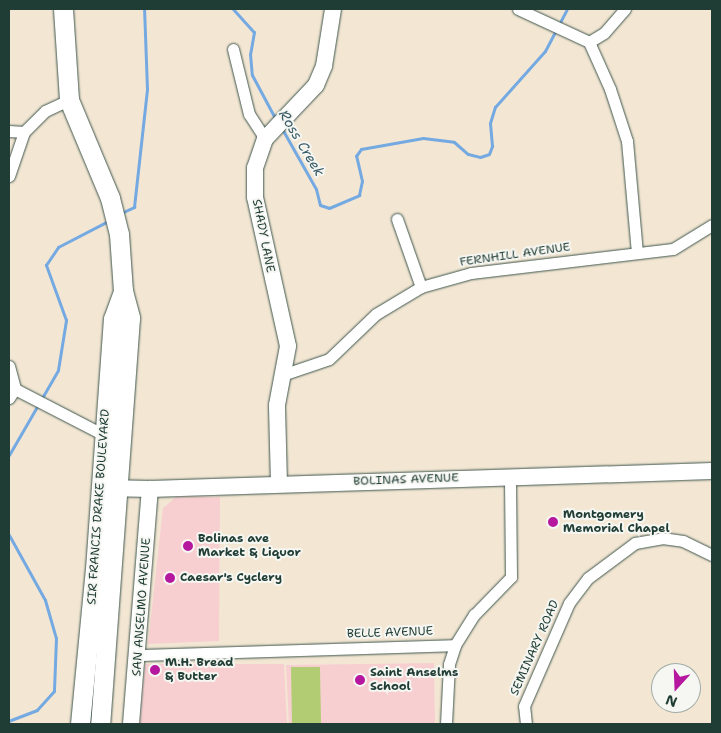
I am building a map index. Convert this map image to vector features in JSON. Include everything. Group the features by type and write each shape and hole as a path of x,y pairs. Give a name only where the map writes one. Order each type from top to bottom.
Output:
{"main road":[{"name":"SIR FRANCIS DRAKE BOULEVARD","path":"63,9 69,100 110,198 118,234 122,291 130,318 80,724"},
{"name":"SIR FRANCIS DRAKE BOULEVARD","path":"100,724 109,488 104,434 113,319 122,291"}],"street":[{"name":"SHADY LANE","path":"279,484 277,404 285,374 288,346 254,197 255,168 274,130 305,100 324,66 333,9"},
{"path":"518,9 589,42 610,89 627,141 636,253"},
{"path":"589,42 604,33 626,9"},
{"path":"232,49 249,114 274,130"},
{"path":"9,176 24,132 45,112 69,100"},
{"path":"9,131 24,132"},
{"path":"397,219 420,288"},
{"name":"FERNHILL AVENUE","path":"285,374 329,359 376,314 420,288 471,273 673,249 712,225"},
{"path":"9,366 12,393 30,397 104,434"},
{"name":"BOLINAS AVENUE","path":"109,488 150,489 712,471"},
{"path":"446,724 449,664 455,644 474,615 511,577 510,477"},
{"name":"SAN ANSELMO AVENUE","path":"131,724 139,655 150,489"},
{"name":"SEMINARY ROAD","path":"526,724 524,706 569,603 588,578 636,542 662,538 683,541 712,555"},
{"name":"BELLE AVENUE","path":"139,655 455,644"}],"shaded area":[{"path":"176,497 220,497 219,641 148,644 163,508"},
{"name":"Saint Anselms School","path":"434,663 435,724 289,724 286,665"},
{"path":"145,664 284,664 287,724 140,724"}],"green space":[{"path":"291,667 320,667 321,724 292,724"}],"waterway":[{"path":"119,214 134,207 147,89 144,9"},
{"name":"Ross Creek","path":"233,9 254,32 250,54 252,75 276,120"},
{"name":"Ross Creek","path":"281,127 316,189 320,205 329,208 359,195 362,181 356,156 361,149 423,138 454,142 468,154 480,157 489,154 492,146 490,123 495,107 545,51 567,9"},
{"path":"9,455 58,370 66,320 46,265 58,247 110,220"},
{"path":"9,535 45,600 56,638 54,691 37,710 9,721"}],"place":[{"name":"Montgomery Memorial Chapel","path":"553,522"},
{"name":"Bolinas ave Market & Liquor","path":"188,546"},
{"name":"Caesar's Cyclery","path":"170,578"},
{"name":"M.H. Bread & Butter","path":"155,670"},
{"name":"Saint Anselms School","path":"360,680"}]}
